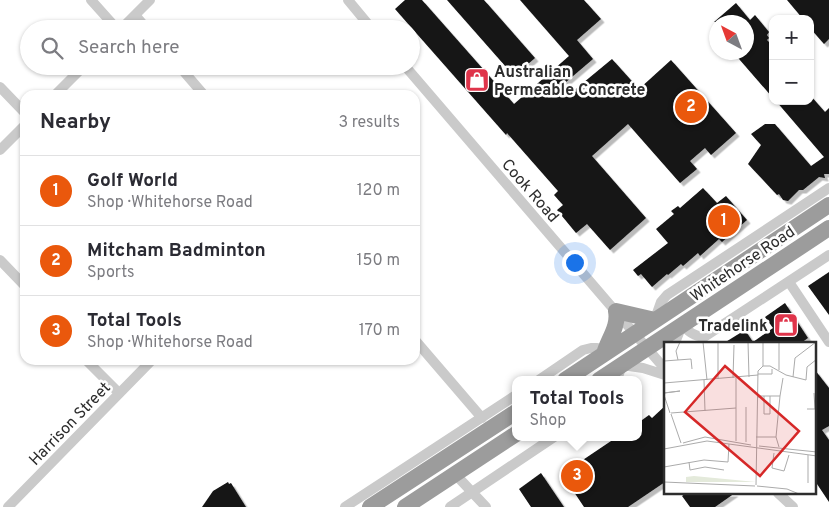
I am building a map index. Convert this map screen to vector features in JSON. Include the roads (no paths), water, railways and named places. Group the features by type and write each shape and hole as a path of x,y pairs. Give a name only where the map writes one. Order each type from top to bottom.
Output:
{"highway":[{"name":"Whitehorse Road","path":"570,376 829,205"},
{"name":"Whitehorse Road","path":"620,372 647,348 829,228"},
{"path":"604,354 608,340 618,322 616,311 655,320"},
{"path":"370,507 512,415"},
{"path":"405,507 512,437"}],"street":[{"path":"91,0 109,20"},
{"path":"130,20 150,0"},
{"path":"348,0 365,20"},
{"path":"135,15 139,20"},
{"path":"60,90 75,75"},
{"path":"187,75 200,90"},
{"name":"Cook Road","path":"413,75 664,368"},
{"path":"0,87 20,108"},
{"path":"0,150 20,130"},
{"name":"Whitehorse Road","path":"655,320 667,295 829,188"},
{"path":"675,342 682,325 690,333 704,337 829,255"},
{"path":"0,260 20,281"},
{"path":"789,282 829,342"},
{"path":"420,346 482,418"},
{"path":"545,376 583,350 598,348 604,354"},
{"path":"91,365 119,393"},
{"name":"Harrison Street","path":"8,507 147,365"},
{"path":"620,372 643,368 664,375"},
{"path":"345,507 512,398"},
{"path":"450,507 548,441"},
{"path":"456,474 486,507"},
{"path":"779,494 793,507"}],"place":[{"name":"Australian Permeable Concrete","path":"477,80"},
{"name":"Mitcham Badminton","path":"691,107"},
{"name":"Golf World","path":"724,221"},
{"name":"Tradelink","path":"786,325"},
{"name":"Total Tools","path":"577,476"}]}
